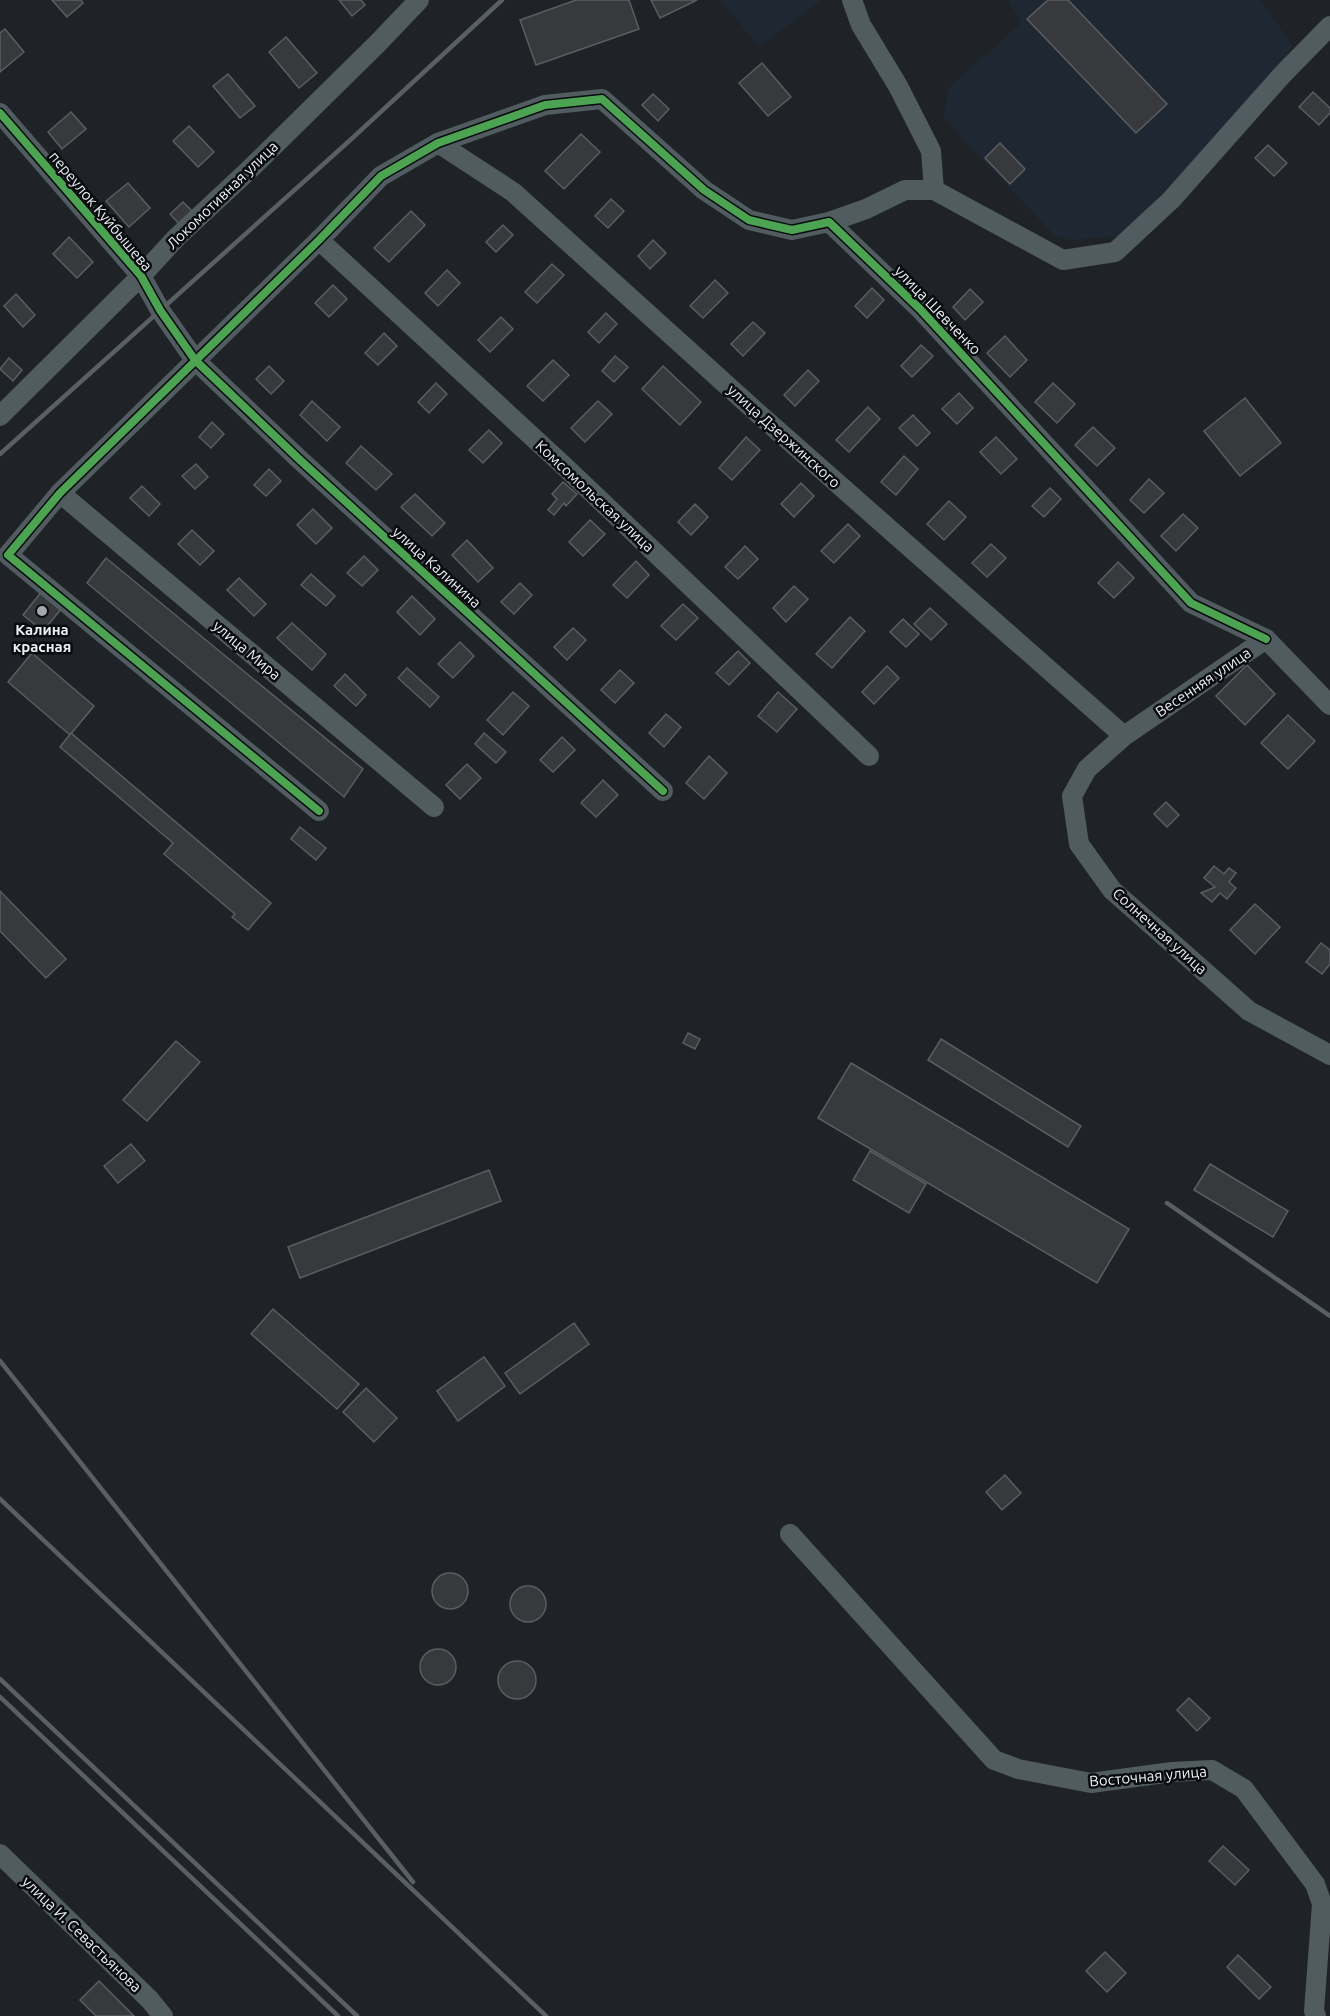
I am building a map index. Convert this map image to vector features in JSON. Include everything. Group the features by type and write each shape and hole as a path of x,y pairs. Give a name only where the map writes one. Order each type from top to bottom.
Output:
{"street":[{"path":"852,0 861,25 898,86 931,151 934,190"},
{"name":"Локомотивная улица","path":"0,416 141,276 176,238 378,45 410,3"},
{"path":"319,811 8,555 60,494 319,240 381,176 438,143 545,105 602,99 704,190 748,220 792,230 830,222 866,209 905,190 934,190 1063,260 1115,252 1171,200 1282,75 1330,26"},
{"name":"переулок Куйбышева","path":"0,113 141,276 160,310 195,360"},
{"name":"улица Дзержинского","path":"438,143 513,192 761,417 1124,736"},
{"name":"улица Шевченко","path":"830,222 921,309 1191,603 1266,639"},
{"name":"Комсомольская улица","path":"319,240 563,465 869,756"},
{"name":"улица Калинина","path":"195,360 300,460 663,791"},
{"name":"улица Мира","path":"60,494 434,807"},
{"name":"Весенняя улица","path":"1124,736 1266,639 1330,705"},
{"name":"Солнечная улица","path":"1124,736 1087,769 1072,795 1079,844 1112,890 1249,1011 1330,1054"},
{"name":"Восточная улица","path":"790,1534 994,1760 1018,1769 1091,1783 1172,1772 1212,1770 1244,1789 1315,1884 1322,1904 1314,2011 1316,2016"},
{"name":"улица И. Севастьянова","path":"0,1854 150,2000 162,2016"}],"shaded area":[{"path":"721,0 822,0 759,47"},
{"path":"1008,0 1260,0 1293,45 1282,65 1122,236 1070,240 1054,235 944,119 948,88 1021,23"}],"building":[{"path":"52,0 81,0 83,3 67,17"},
{"path":"339,0 361,0 365,5 352,16"},
{"path":"576,0 629,0 639,29 536,65 520,20"},
{"path":"651,0 697,0 660,18"},
{"path":"1048,0 1068,0 1167,104 1136,133 1027,19"},
{"path":"5,29 24,52 0,72 0,33"},
{"path":"286,37 317,73 299,88 269,52"},
{"path":"762,63 791,97 768,116 739,83"},
{"path":"228,74 255,106 240,118 213,86"},
{"path":"1313,92 1330,108 1330,113 1319,125 1299,107"},
{"path":"653,94 669,109 658,121 642,105"},
{"path":"71,112 86,129 62,149 48,132"},
{"path":"189,126 214,152 198,167 173,141"},
{"path":"581,134 600,152 564,189 545,171"},
{"path":"1000,143 1025,169 1010,184 985,158"},
{"path":"1268,145 1287,163 1274,176 1255,158"},
{"path":"128,183 150,208 129,227 106,201"},
{"path":"611,199 624,211 608,228 595,216"},
{"path":"183,202 194,213 181,226 170,214"},
{"path":"411,211 425,225 389,262 374,248"},
{"path":"503,225 513,235 496,252 486,242"},
{"path":"69,237 93,262 77,278 53,254"},
{"path":"653,240 666,253 650,269 638,256"},
{"path":"552,264 564,275 537,303 525,292"},
{"path":"447,270 460,283 438,306 425,293"},
{"path":"715,280 728,293 703,318 690,306"},
{"path":"333,285 347,299 329,317 315,303"},
{"path":"872,288 884,300 867,318 855,306"},
{"path":"970,289 983,302 965,320 953,307"},
{"path":"16,294 35,315 23,327 4,306"},
{"path":"606,313 617,324 599,343 588,332"},
{"path":"501,317 513,329 490,352 478,340"},
{"path":"753,322 765,333 743,356 731,344"},
{"path":"384,333 397,346 378,365 365,353"},
{"path":"1005,336 1027,360 1010,377 987,353"},
{"path":"921,345 933,356 912,377 901,366"},
{"path":"615,356 628,367 614,382 602,371"},
{"path":"9,358 22,370 13,381 0,369"},
{"path":"553,360 569,375 543,401 527,386"},
{"path":"269,366 284,381 271,394 256,379"},
{"path":"663,366 701,402 680,425 642,389"},
{"path":"808,370 819,381 795,406 784,395"},
{"path":"436,383 447,394 429,413 418,402"},
{"path":"1053,383 1075,404 1057,423 1035,402"},
{"path":"959,393 973,408 957,424 942,409"},
{"path":"1245,398 1281,443 1240,476 1204,431"},
{"path":"312,401 340,427 327,441 300,415"},
{"path":"598,401 612,414 585,442 571,428"},
{"path":"868,407 880,419 849,452 836,440"},
{"path":"913,415 930,433 917,446 899,428"},
{"path":"212,422 224,434 211,448 199,437"},
{"path":"1093,427 1115,448 1097,466 1075,445"},
{"path":"489,430 502,443 483,463 469,450"},
{"path":"746,437 760,450 732,480 719,468"},
{"path":"996,437 1017,459 1001,474 980,452"},
{"path":"361,446 392,474 376,490 346,463"},
{"path":"904,456 918,469 896,495 881,482"},
{"path":"196,464 208,477 195,489 182,476"},
{"path":"269,469 281,481 266,496 254,485"},
{"path":"1149,479 1164,493 1144,513 1130,500"},
{"path":"563,482 577,494 566,506 564,503 554,515 548,510 557,499 552,494"},
{"path":"801,483 814,496 794,517 781,504"},
{"path":"142,486 160,504 149,516 130,498"},
{"path":"1050,488 1061,499 1044,517 1032,506"},
{"path":"415,494 445,523 432,536 401,507"},
{"path":"949,501 966,517 944,540 927,524"},
{"path":"695,504 708,517 691,535 678,522"},
{"path":"313,509 332,528 316,544 297,525"},
{"path":"1183,514 1198,528 1176,551 1161,536"},
{"path":"590,520 605,534 583,556 569,542"},
{"path":"848,524 860,536 834,563 821,551"},
{"path":"192,530 214,551 200,565 178,544"},
{"path":"467,540 493,568 478,582 452,555"},
{"path":"991,544 1006,558 987,577 972,563"},
{"path":"745,546 758,559 738,579 725,567"},
{"path":"364,556 378,570 362,586 347,573"},
{"path":"106,558 363,769 344,797 87,583"},
{"path":"636,561 649,575 627,598 613,585"},
{"path":"1118,562 1134,578 1114,598 1098,583"},
{"path":"311,574 335,596 326,606 301,585"},
{"path":"239,578 266,604 254,616 227,590"},
{"path":"520,583 532,595 514,614 501,602"},
{"path":"794,586 808,599 786,622 773,608"},
{"name":"Калина красная","path":"42,591 62,608 43,631 23,615"},
{"path":"412,596 435,619 420,635 397,612"},
{"path":"683,604 698,618 676,640 661,626"},
{"path":"930,608 947,624 931,640 914,624"},
{"path":"850,617 865,631 832,668 816,654"},
{"path":"903,619 919,634 906,647 890,632"},
{"path":"292,623 326,654 312,670 277,638"},
{"path":"573,628 586,640 567,660 554,647"},
{"path":"460,642 474,656 453,678 438,664"},
{"path":"738,651 750,663 729,685 716,673"},
{"path":"32,653 94,706 70,735 8,682"},
{"path":"1247,665 1275,694 1245,725 1216,696"},
{"path":"887,666 899,678 874,704 862,692"},
{"path":"407,668 439,697 430,707 398,678"},
{"path":"620,670 634,683 615,703 601,690"},
{"path":"345,674 366,695 356,706 334,686"},
{"path":"513,692 529,706 503,735 487,720"},
{"path":"778,692 797,709 777,732 758,716"},
{"path":"666,714 681,727 664,747 649,733"},
{"path":"1288,715 1315,741 1288,769 1261,743"},
{"path":"71,733 271,903 248,930 232,917 235,914 164,854 173,843 60,747"},
{"path":"484,733 506,752 496,763 475,744"},
{"path":"562,737 575,750 553,772 540,760"},
{"path":"709,756 727,773 704,799 686,783"},
{"path":"467,764 481,778 460,799 446,785"},
{"path":"603,780 618,795 596,817 581,803"},
{"path":"1166,802 1179,815 1167,827 1154,814"},
{"path":"300,827 326,848 316,860 291,839"},
{"path":"1214,866 1224,874 1229,868 1236,873 1229,882 1236,888 1227,899 1220,893 1212,902 1201,893 1215,887 1204,878"},
{"path":"0,891 66,959 46,978 0,931"},
{"path":"1255,904 1280,927 1255,954 1230,930"},
{"path":"1321,943 1330,950 1330,964 1322,974 1306,962"},
{"path":"688,1033 700,1039 695,1049 683,1043"},
{"path":"941,1039 1081,1126 1068,1147 928,1060"},
{"path":"176,1041 200,1062 147,1121 123,1100"},
{"path":"851,1063 1129,1229 1097,1283 818,1118"},
{"path":"131,1144 145,1161 118,1183 104,1166"},
{"path":"870,1151 926,1184 909,1213 853,1180"},
{"path":"1210,1164 1288,1211 1273,1237 1194,1190"},
{"path":"489,1170 501,1201 300,1278 288,1247"},
{"path":"273,1309 359,1384 337,1409 251,1334"},
{"path":"574,1323 589,1344 520,1394 505,1373"},
{"path":"484,1357 505,1386 458,1421 437,1391"},
{"path":"366,1388 397,1418 374,1442 343,1412"},
{"path":"1005,1475 1021,1493 1002,1510 986,1492"},
{"path":"450,1573 463,1578 468,1591 463,1604 450,1609 437,1604 432,1591 437,1578"},
{"path":"528,1586 541,1591 546,1604 541,1617 528,1622 515,1617 510,1604 515,1591"},
{"path":"438,1649 451,1654 456,1667 451,1680 438,1685 425,1680 420,1667 425,1654"},
{"path":"517,1661 530,1667 536,1680 530,1693 517,1699 504,1693 498,1680 504,1667"},
{"path":"1189,1698 1210,1718 1197,1731 1177,1710"},
{"path":"1223,1846 1249,1870 1235,1885 1209,1861"},
{"path":"1105,1952 1126,1973 1107,1992 1086,1971"},
{"path":"1238,1955 1271,1987 1259,1999 1227,1967"},
{"path":"99,1981 134,2016 96,2016 80,2000"}],"railway":[{"path":"0,454 347,143 502,0"},
{"path":"1167,1203 1330,1316"},
{"path":"0,1361 413,1882"},
{"path":"0,1499 546,2016"},
{"path":"0,1679 357,2016"},
{"path":"0,1697 338,2016"}],"cycle path":[{"path":"319,811 8,555 60,493 319,240 381,176 438,143 545,105 602,99 704,190 749,220 792,230 829,222 920,309 1191,603 1266,639"},
{"path":"0,113 141,276 160,310 195,360 300,460 663,791"}],"place":[{"name":"Калина красная","path":"42,611"}]}
